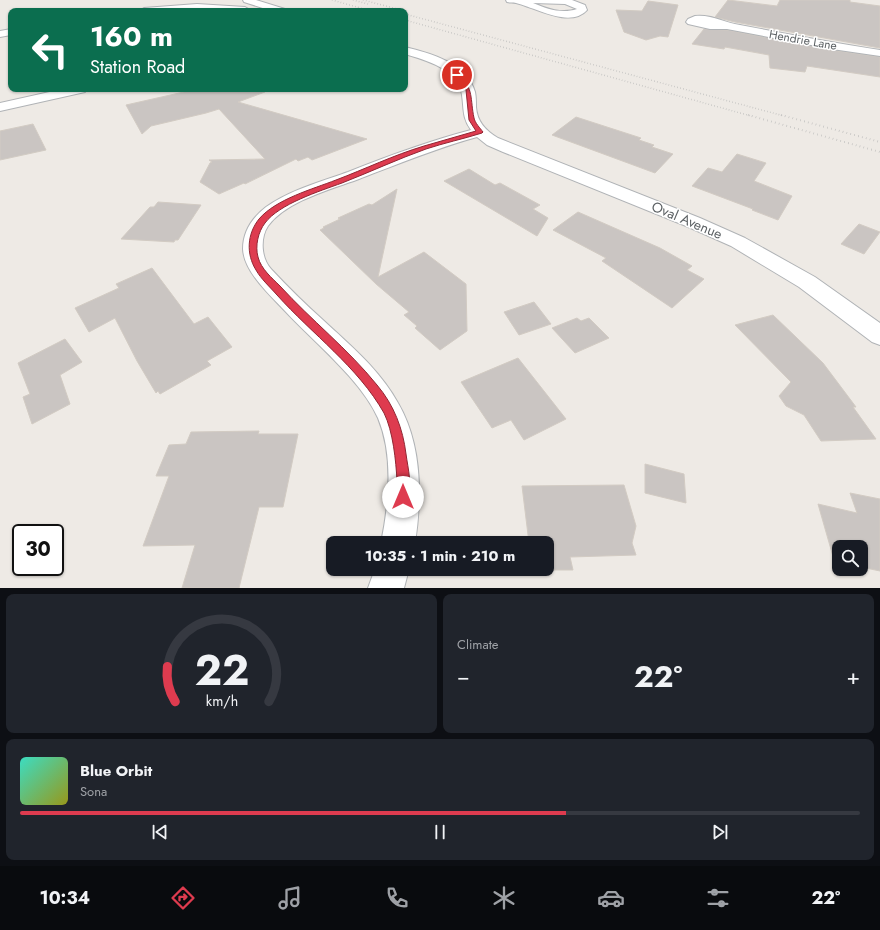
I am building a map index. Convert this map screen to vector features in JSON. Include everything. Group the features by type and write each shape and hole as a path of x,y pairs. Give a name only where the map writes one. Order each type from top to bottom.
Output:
{"street":[{"path":"247,0 273,8"},
{"path":"510,0 565,1 582,7 582,10 571,14 544,12 519,1"},
{"path":"255,8 264,5"},
{"path":"184,8 209,8"},
{"name":"Hendrie Lane","path":"727,26 880,53"},
{"path":"399,536 404,482 398,442 390,413 374,389 351,363 293,307 259,269 254,257 253,243 256,231 262,221 271,212 296,198 425,148 480,132 472,120 469,96 466,86 457,75 445,65 431,58 408,51"},
{"path":"0,107 67,92"},
{"name":"Oval Avenue","path":"480,132 490,140 516,152 693,222 744,245 807,282 880,336"},
{"path":"386,588 390,576"}],"building":[{"path":"728,0 777,6 780,0 850,0 850,2 880,6 880,48 735,22 715,17"},
{"path":"648,1 678,5 668,37 660,36 646,40 624,32 616,10 642,11"},
{"path":"704,29 727,30 832,50 880,57 880,77 807,66 805,72 770,68 769,55 725,47 724,49 692,44"},
{"path":"184,92 265,92 238,102 367,139 312,160 308,157 298,161 296,159 245,184 244,183 219,194 200,182 210,163 212,162 209,160 265,159 219,109 151,126 142,134 126,105"},
{"path":"576,117 641,138 639,140 654,145 652,147 673,154 655,173 552,135"},
{"path":"33,124 46,150 0,160 0,131"},
{"path":"737,154 766,163 754,181 792,196 778,220 692,186 708,168 722,172"},
{"path":"469,169 495,185 500,183 540,205 533,209 548,218 537,236 444,181"},
{"path":"397,189 378,277 424,252 466,284 467,331 440,350 415,328 417,326 404,315 409,312 376,284 320,230 340,219 338,218 369,204 372,205"},
{"path":"158,202 201,205 178,240 175,240 174,242 121,239 150,207 154,207"},
{"path":"578,212 660,248 692,266 687,270 704,279 672,308 602,261 606,258 553,230"},
{"path":"859,224 880,232 864,254 841,244"},
{"path":"152,268 194,324 208,317 232,347 207,361 211,365 160,394 158,391 156,393 137,361 115,318 89,332 75,308 119,288 116,284"},
{"path":"534,302 551,324 519,335 504,312"},
{"path":"773,315 823,363 856,407 853,407 876,439 821,441 804,415 786,406 779,396 791,382 735,325"},
{"path":"577,318 581,321 589,318 609,338 575,353 552,328"},
{"path":"65,339 82,362 60,375 70,404 32,424 23,397 30,394 18,363"},
{"path":"518,358 566,419 524,440 511,420 492,428 461,382"},
{"path":"259,431 258,434 298,434 283,507 259,507 239,588 182,588 195,545 143,546 169,476 156,476 169,445 186,444 191,432"},
{"path":"645,464 684,474 686,503 645,493"},
{"path":"624,485 636,526 632,543 636,555 570,557 573,570 554,570 554,536 528,536 522,486"},
{"path":"850,493 880,499 880,571 868,568 868,540 832,540 832,553 818,504 857,513"}],"railway":[{"path":"332,0 360,8"},
{"path":"353,0 368,4"},
{"path":"363,0 394,8"},
{"path":"408,15 784,116"},
{"path":"408,21 751,116"},
{"path":"748,115 880,152"},
{"path":"781,115 880,142"}],"route":[{"path":"403,497 404,482 398,442 390,413 374,389 351,363 293,307 259,269 254,257 253,243 256,231 262,221 271,212 296,198 425,148 480,132 475,127 472,120 469,108 468,90 463,80 457,75"}]}
